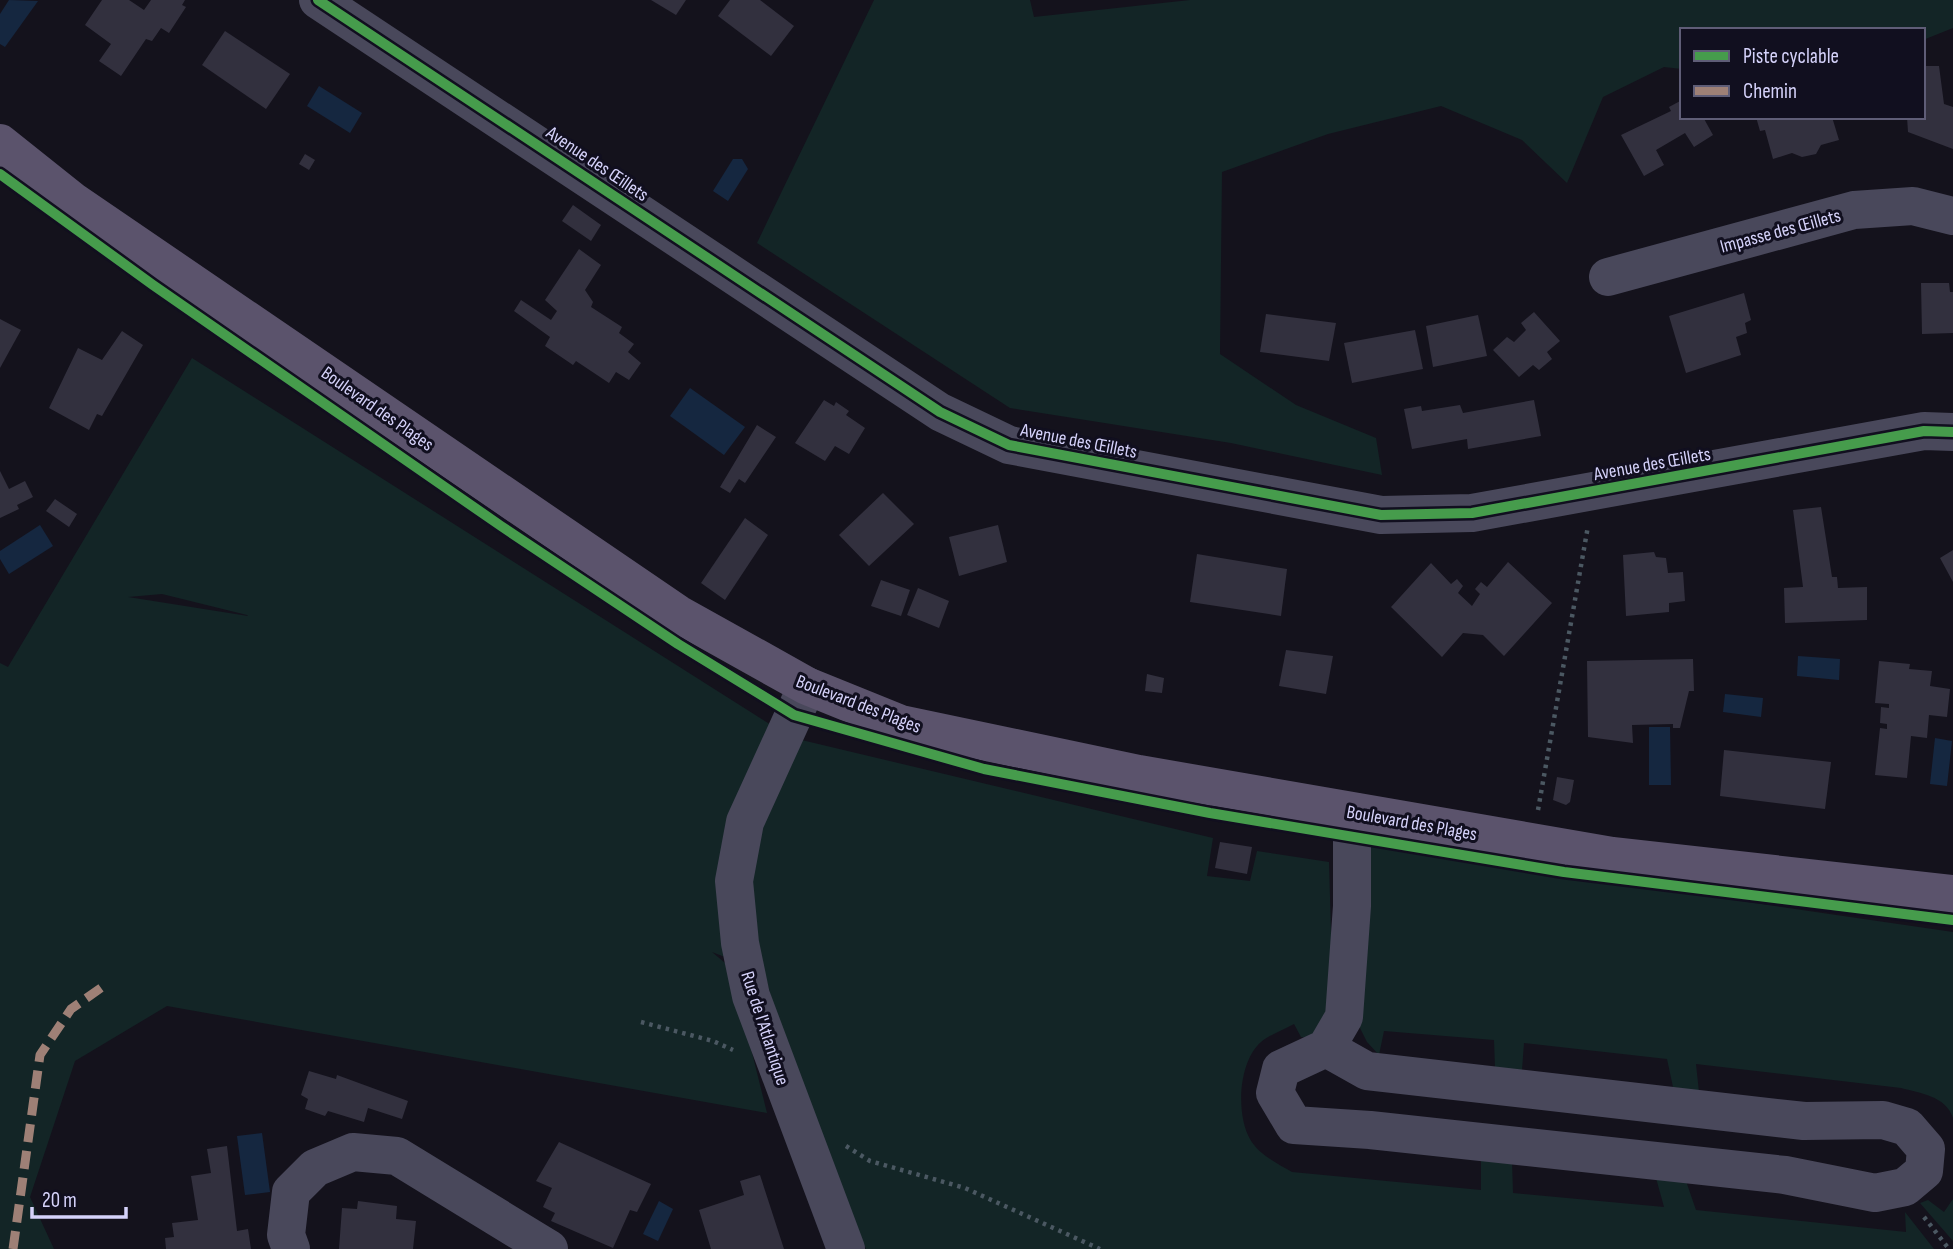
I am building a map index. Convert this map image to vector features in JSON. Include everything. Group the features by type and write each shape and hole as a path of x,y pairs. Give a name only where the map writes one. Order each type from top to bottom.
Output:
{"main road":[{"name":"Boulevard des Plages","path":"0,143 74,201 678,614 807,685 901,724 1003,748 1612,856 1953,894"}],"street":[{"name":"Avenue des Œillets","path":"318,0 940,412 1009,445 1381,515 1472,513 1924,431 1953,432"},
{"name":"Impasse des Œillets","path":"1608,277 1854,210 1913,206 1953,216"},
{"name":"Rue de l'Atlantique","path":"807,685 745,822 734,881 740,943 751,996 846,1249"},
{"path":"1326,1048 1367,1071 1804,1121 1883,1121 1907,1127 1926,1149 1924,1171 1905,1187 1875,1193 1785,1175 1370,1130 1294,1125 1275,1093 1281,1069 1326,1048 1344,1017 1352,906 1352,837 1356,812"},
{"path":"291,1249 286,1235 291,1192 315,1168 353,1152 397,1156 549,1249"}],"path":[{"path":"1532,843 1594,491"},
{"path":"641,1022 713,1041 779,1070"},
{"path":"841,1139 848,1149 870,1161 965,1188 1100,1249"}],"shaded area":[{"path":"874,0 1030,0 1034,17 1190,0 1953,0 1953,28 1925,39 1925,28 1680,28 1680,69 1664,67 1603,97 1567,183 1522,140 1441,106 1328,134 1222,172 1220,354 1296,405 1376,438 1382,475 1231,443 1010,408 757,243"},
{"path":"192,358 776,728 730,959 712,952 731,968 767,1113 167,1006 75,1061 30,1197 54,1249 0,1249 0,663 8,667","holes":["162,594 248,616 128,597"]},
{"path":"789,737 1213,838 1207,876 1250,881 1257,851 1329,862 1333,1003 1315,1039 1301,1037 1294,1024 1261,1042 1248,1062 1242,1089 1243,1117 1250,1139 1263,1154 1292,1172 1481,1190 1481,1157 1512,1161 1513,1193 1664,1207 1656,1178 1686,1181 1696,1210 1906,1232 1905,1212 1934,1249 866,1249 841,1197 784,1049 753,926 747,880"},
{"path":"1365,846 1953,932 1953,1118 1945,1105 1938,1100 1901,1088 1696,1064 1699,1092 1673,1087 1667,1059 1524,1043 1522,1070 1495,1068 1494,1040 1384,1031 1379,1055 1367,1042 1358,1024"},
{"path":"1953,1199 1953,1241 1920,1203 1928,1200 1944,1212"}],"water":[{"path":"9,0 38,1 5,47 0,44 0,14"},
{"path":"319,86 362,113 350,133 307,106"},
{"path":"733,159 742,159 748,169 728,201 713,191"},
{"path":"690,388 745,427 724,455 670,416"},
{"path":"40,525 53,546 9,574 0,559 0,551"},
{"path":"1798,656 1840,659 1839,680 1797,676"},
{"path":"1725,694 1763,698 1761,717 1723,712"},
{"path":"1649,727 1670,727 1671,785 1649,785"},
{"path":"1935,738 1952,741 1947,786 1930,784"},
{"path":"262,1133 270,1192 245,1195 237,1136"},
{"path":"659,1201 673,1209 658,1241 643,1234"}],"building":[{"path":"102,0 129,0 144,10 151,0 185,0 182,5 186,7 169,33 161,28 152,41 146,39 121,76 99,61 111,44 85,25"},
{"path":"651,0 686,0 676,15"},
{"path":"730,0 760,0 794,26 771,56 718,16"},
{"path":"225,31 290,74 266,109 202,65"},
{"path":"1925,66 1939,66 1944,104 1953,107 1953,149 1908,132 1907,119 1925,119"},
{"path":"1680,101 1680,119 1704,119 1713,135 1694,147 1685,133 1656,150 1664,165 1644,176 1621,135 1671,111 1669,107"},
{"path":"1757,119 1833,119 1839,140 1821,145 1816,154 1802,157 1792,153 1773,159 1765,130 1760,131"},
{"path":"305,154 315,160 309,170 299,164"},
{"path":"573,205 601,225 591,241 562,221"},
{"path":"579,249 601,265 585,290 593,302 591,307 622,327 619,333 634,344 628,352 641,363 629,380 616,372 609,383 576,361 573,365 545,346 550,337 514,311 521,300 551,320 557,311 545,300"},
{"path":"1921,283 1949,283 1950,292 1953,292 1953,333 1922,334"},
{"path":"1744,293 1751,320 1745,323 1747,333 1736,337 1741,355 1686,373 1669,316"},
{"path":"1534,312 1560,341 1547,352 1552,359 1539,370 1533,365 1519,377 1493,350 1507,337 1514,342 1526,330 1521,323"},
{"path":"1266,314 1336,323 1329,361 1260,352"},
{"path":"1478,315 1487,356 1433,367 1426,326"},
{"path":"0,319 21,330 0,368"},
{"path":"1415,330 1423,369 1352,383 1344,343"},
{"path":"122,331 143,345 102,416 97,414 89,430 49,408 78,348 102,360"},
{"path":"824,400 834,406 836,402 849,411 846,415 865,428 849,454 835,446 825,461 795,443"},
{"path":"1534,400 1541,436 1468,449 1467,439 1412,449 1404,409 1421,406 1422,411 1460,405 1463,413"},
{"path":"757,425 776,437 745,483 739,479 730,493 720,487"},
{"path":"0,471 9,489 25,481 33,497 17,505 19,509 0,518"},
{"path":"883,493 914,524 869,566 839,535"},
{"path":"55,499 77,514 69,527 46,511"},
{"path":"1821,507 1832,577 1837,577 1838,588 1867,587 1867,620 1785,623 1784,588 1803,587 1793,510"},
{"path":"745,518 768,535 725,600 701,583"},
{"path":"998,525 1007,562 959,576 949,537"},
{"path":"1953,550 1953,582 1940,558"},
{"path":"1654,552 1656,557 1666,558 1668,573 1683,572 1685,601 1669,603 1669,612 1626,616 1623,555"},
{"path":"1197,554 1287,569 1281,616 1190,602"},
{"path":"1508,562 1552,603 1504,656 1483,635 1463,633 1442,657 1391,607 1431,563 1451,584 1457,579 1463,586 1458,593 1472,606 1480,594 1475,589 1481,582 1487,587"},
{"path":"881,580 910,590 901,616 871,606"},
{"path":"918,588 949,601 939,628 907,615"},
{"path":"1286,650 1333,656 1326,694 1279,686"},
{"path":"1693,659 1694,691 1689,691 1680,728 1673,728 1673,724 1632,725 1633,743 1588,737 1587,661"},
{"path":"1879,661 1910,664 1909,669 1932,671 1930,686 1950,689 1947,717 1929,715 1927,738 1911,736 1907,778 1875,775 1880,728 1887,729 1887,724 1880,723 1881,707 1889,708 1889,704 1875,703"},
{"path":"1147,674 1164,678 1162,693 1145,691"},
{"path":"1724,750 1831,762 1825,809 1720,796"},
{"path":"1557,777 1574,780 1570,802 1566,805 1553,800"},
{"path":"1220,842 1252,847 1247,874 1215,868"},
{"path":"309,1071 336,1079 337,1075 408,1101 402,1119 368,1108 364,1122 328,1111 325,1116 305,1109 308,1099 301,1095"},
{"path":"559,1142 651,1184 637,1212 630,1210 613,1248 551,1221 555,1213 543,1207 552,1188 536,1181"},
{"path":"227,1146 237,1231 248,1229 251,1249 166,1249 165,1238 174,1237 172,1223 198,1220 191,1176 211,1173 207,1149"},
{"path":"760,1175 784,1249 711,1249 699,1210 744,1195 740,1181"},
{"path":"358,1201 397,1206 396,1219 416,1221 413,1249 339,1249 342,1208 357,1209"}],"marked path":[{"path":"13,1249 40,1055 71,1009 108,983"}],"cycle path":[{"path":"318,0 940,412 1009,445 1381,515 1472,513 1924,431 1953,432"},
{"path":"0,174 153,285 501,526 678,644 794,715 984,769 1210,813 1564,872 1953,920"}]}
